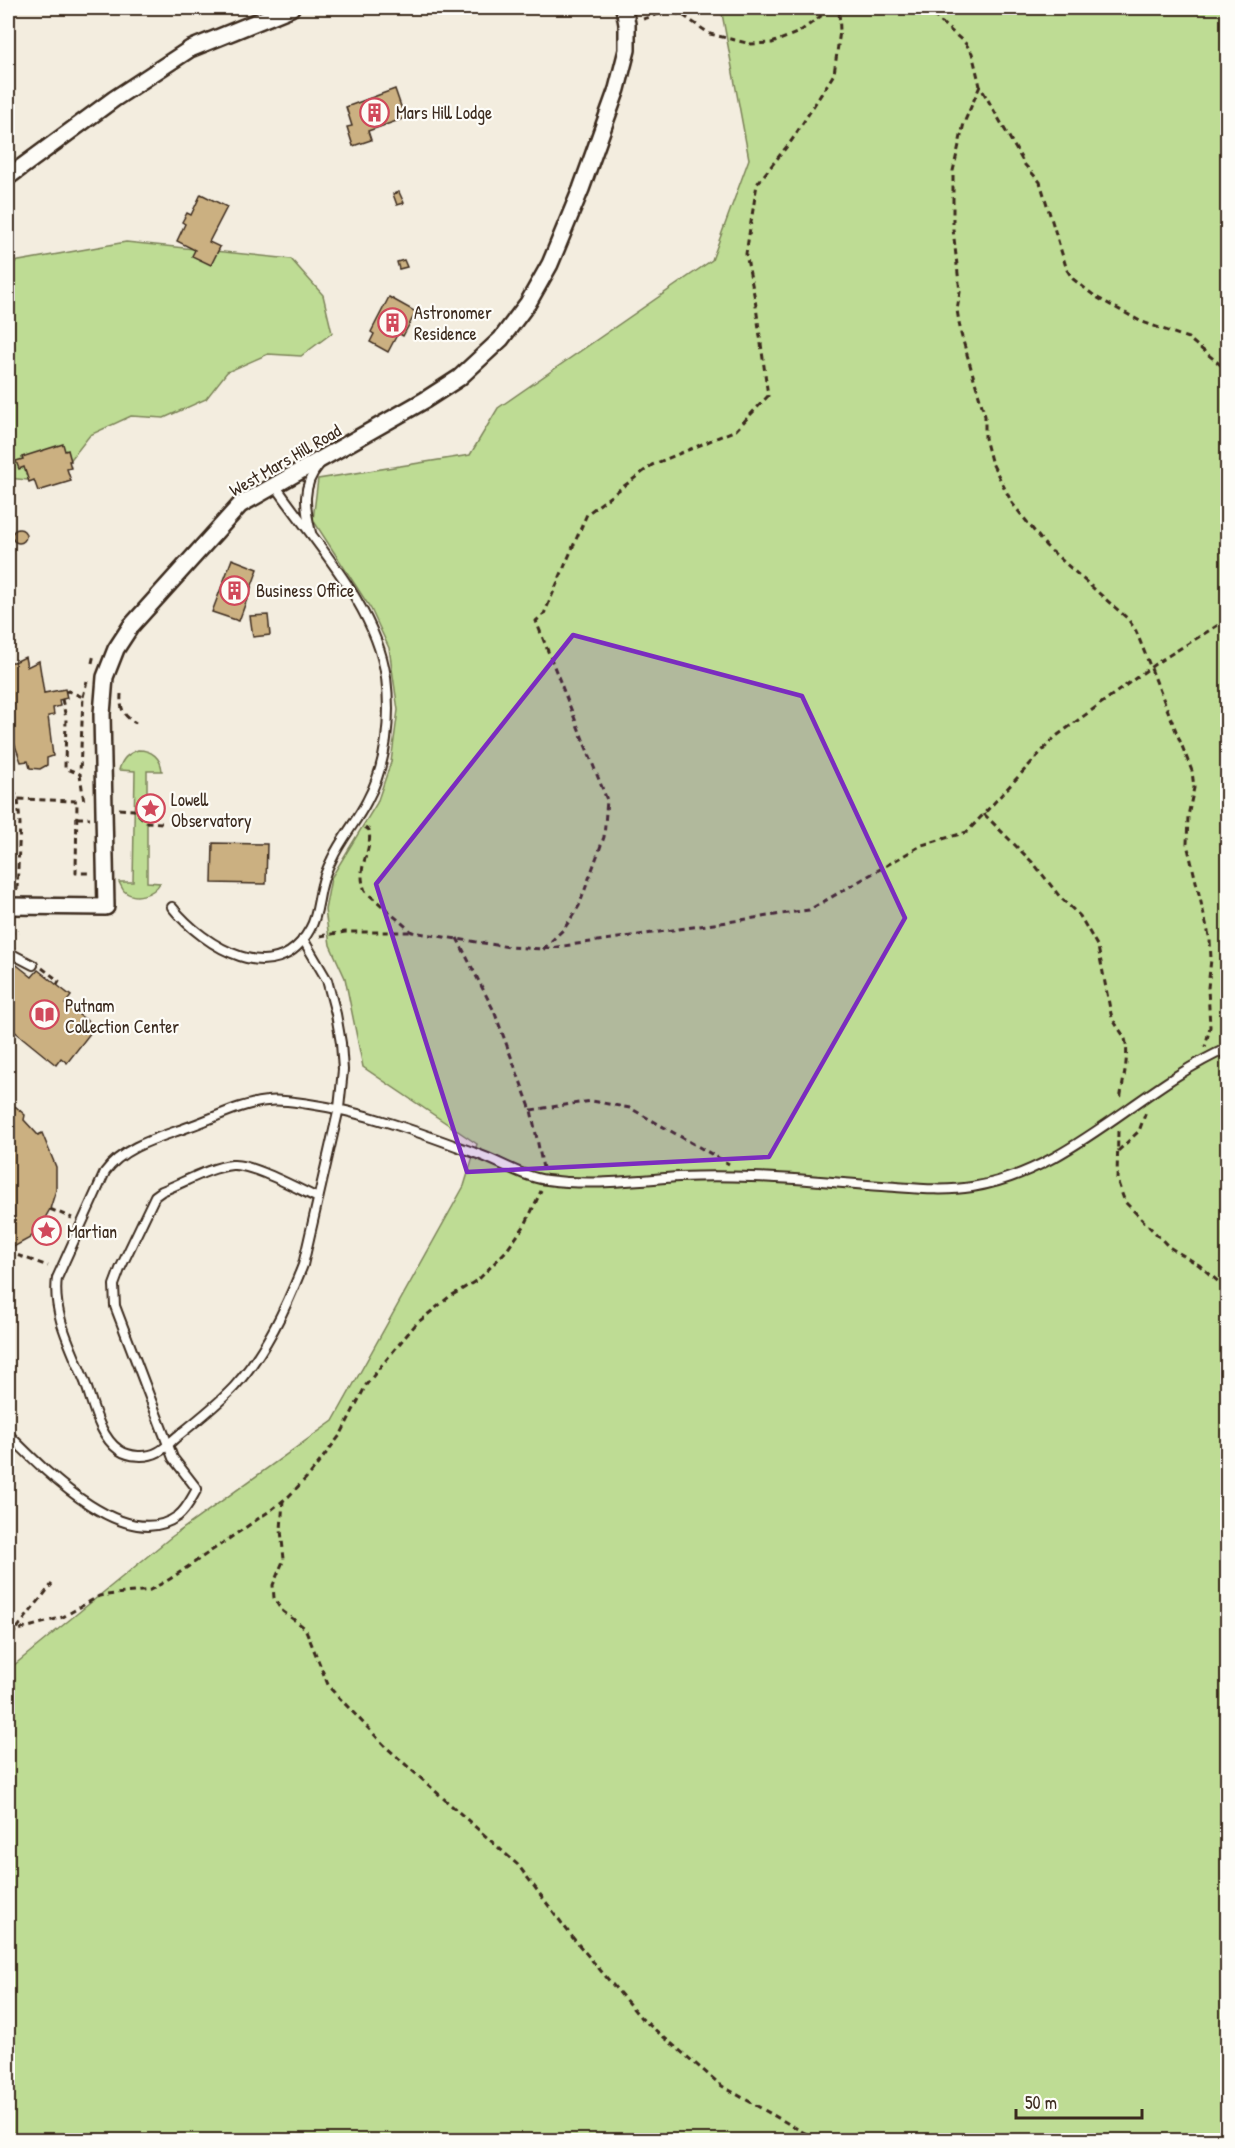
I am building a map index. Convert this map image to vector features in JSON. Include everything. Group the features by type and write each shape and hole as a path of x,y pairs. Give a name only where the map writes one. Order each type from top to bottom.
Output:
{"street":[{"path":"8,177 114,99 190,49 291,8"},
{"name":"West Mars Hill Road","path":"12,902 106,907 102,714 105,677 112,658 131,626 240,505 425,400 459,378 501,339 528,303 550,264 581,189 605,122 627,50 627,24 624,8"}],"lane":[{"path":"312,537 306,511 306,492 315,470 324,458"},
{"path":"172,907 201,937 232,954 260,959 285,956 295,949 311,928 322,884 333,858 368,799 379,770 388,725 385,674 377,642 362,610 339,574 275,485"},
{"path":"303,939 327,980 336,1014 343,1071 339,1108 303,1265 294,1288 250,1367 208,1413 168,1443 160,1452 137,1456 120,1451 110,1442 101,1424 56,1303 57,1278 105,1172 112,1162 135,1147 255,1103 278,1100 339,1108 427,1135 489,1158 520,1173 546,1180 604,1183 684,1177 750,1177 932,1190 969,1187 1000,1181 1045,1163 1154,1089 1203,1059 1227,1048"},
{"path":"8,952 33,965"},
{"path":"8,1434 57,1482 105,1514 140,1524 156,1525 168,1522 179,1515 187,1508 197,1489 173,1458 115,1306 114,1285 120,1269 155,1196 223,1166 248,1167 318,1198"}],"path":[{"path":"627,24 669,11 684,16 710,33 751,44 772,43 799,32 832,8"},
{"path":"543,949 564,929 579,906 604,837 607,800 536,621 544,614 587,514 652,465 736,430 768,396 755,299 746,254 758,184 792,140 834,74 840,30 840,8"},
{"path":"925,8 966,44 972,53 980,86 1025,165 1040,182 1067,270 1073,279 1096,297 1140,321 1188,338 1227,371"},
{"path":"980,86 964,123 953,171 953,229 960,292 957,310 961,334 985,416 985,438 991,461 1012,502 1046,546 1128,619 1136,631 1192,771 1194,788 1188,816 1187,844 1210,940 1211,959 1208,988 1210,1027 1203,1059"},
{"path":"8,530 11,539 8,547"},
{"path":"303,939 345,932 412,932 509,947 543,949 809,910 922,845 967,832 1055,737 1150,668 1227,619"},
{"path":"122,685 123,712 126,718 136,723"},
{"path":"18,799 84,801 80,774 83,697 66,692"},
{"path":"62,699 66,718 65,768 80,774"},
{"path":"8,744 10,749 8,752"},
{"path":"8,781 18,799 20,824 12,902"},
{"path":"77,801 76,873 93,873"},
{"path":"119,809 134,810 146,822 162,823"},
{"path":"984,814 1035,865 1060,897 1080,916 1098,947 1111,1014 1114,1023 1124,1037 1127,1048 1118,1114 1117,1180 1125,1202 1169,1247 1199,1265 1227,1290"},
{"path":"77,818 96,819"},
{"path":"356,820 369,830 371,841 361,868 365,891 412,932"},
{"path":"8,933 19,932"},
{"path":"8,1632 63,1617 99,1596 150,1590 170,1579 283,1500 317,1465 340,1434 366,1385 416,1324 448,1297 479,1279 507,1251 525,1225 546,1180 531,1110 494,1011 457,938"},
{"path":"1118,1151 1139,1131 1154,1089"},
{"path":"531,1110 592,1101 630,1108 750,1177"},
{"path":"50,1209 74,1219"},
{"path":"8,1252 50,1267"},
{"path":"283,1500 281,1530 284,1559 273,1585 274,1598 281,1610 305,1628 329,1687 386,1747 518,1864 573,1938 640,2018 722,2086 817,2140"},
{"path":"8,1645 15,1631 52,1584"}],"highlighted area":[{"path":"573,635 802,696 905,918 769,1157 467,1172 376,884"}],"green space":[{"path":"721,8 1227,8 1227,2140 8,2140 8,1670 170,1538 333,1421 464,1186 477,1144 363,1067 345,978 330,945 325,910 331,878 377,803 391,762 398,710 389,648 371,609 313,520 318,479 470,455 498,408 712,260 749,159"},
{"path":"126,242 291,259 323,295 332,333 301,356 268,354 227,372 206,399 164,418 131,416 90,435 69,462 28,480 8,478 8,263"},
{"path":"138,750 148,751 155,756 160,762 162,771 147,771 147,882 160,883 149,893 133,896 124,891 119,882 133,882 135,771 119,770 125,757"}],"building":[{"name":"Mars Hill Lodge","path":"395,89 405,118 368,131 371,140 353,146 347,127 352,126 346,107"},
{"path":"399,192 404,203 397,205 393,194"},
{"path":"201,194 227,207 209,242 220,247 211,265 192,256 195,250 177,241 185,224 182,222 187,213 191,215"},
{"path":"404,260 407,267 399,269 397,262"},
{"name":"Astronomer Residence","path":"389,297 416,312 403,336 398,333 388,352 370,342 374,334 371,332"},
{"path":"63,444 65,451 68,450 71,461 69,461 71,468 67,469 71,481 38,491 34,480 29,482 24,467 19,469 16,461"},
{"path":"19,529 24,531 26,536 24,541 19,543 14,541 12,536 14,531"},
{"name":"Business Office","path":"232,559 258,569 239,621 212,612"},
{"path":"268,615 270,635 253,637 250,616"},
{"path":"25,657 27,667 39,661 44,693 65,689 67,698 59,700 60,706 53,708 54,715 48,716 53,756 47,758 47,765 40,769 30,768 28,761 21,762 8,726 8,662 15,662"},
{"path":"213,843 267,844 266,884 212,883"},
{"name":"Putnam Collection Center","path":"8,958 32,977 38,970 71,996 65,1004 95,1027 67,1063 61,1058 56,1065 8,1026"},
{"path":"8,1104 16,1107 25,1115 24,1120 38,1135 42,1133 56,1167 56,1190 50,1209 41,1225 30,1238 8,1250"}],"place":[{"name":"Mars Hill Lodge","path":"375,112"},
{"name":"Astronomer Residence","path":"393,322"},
{"name":"Business Office","path":"235,590"},
{"name":"Lowell Observatory","path":"150,809"},
{"name":"Putnam Collection Center","path":"44,1015"},
{"name":"Martian","path":"46,1231"}]}
